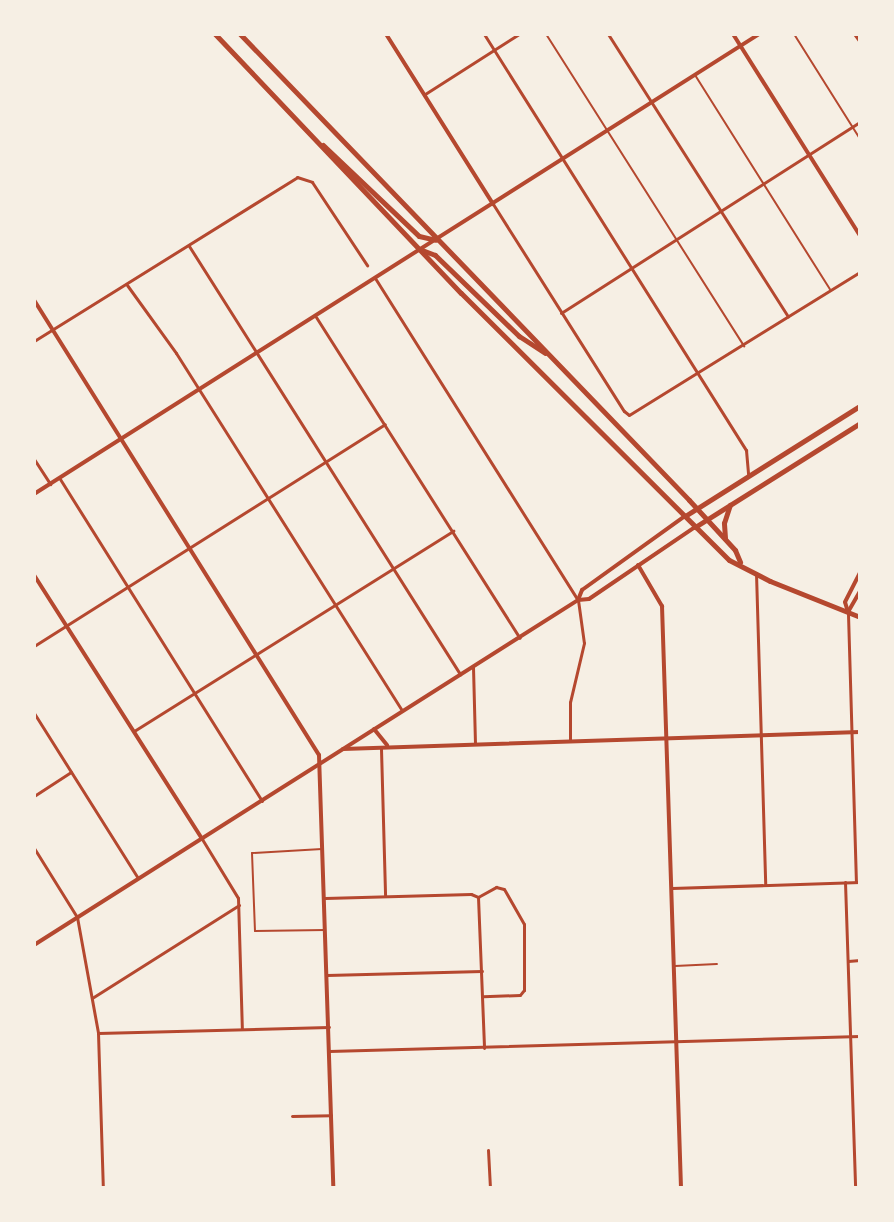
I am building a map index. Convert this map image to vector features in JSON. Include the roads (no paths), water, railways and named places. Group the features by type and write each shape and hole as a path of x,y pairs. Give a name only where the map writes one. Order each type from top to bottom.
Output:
{"main road":[{"path":"215,34 421,250 729,560 860,617"},
{"path":"240,34 708,519 740,563"},
{"path":"313,139 419,236 437,240"},
{"path":"421,250 435,255 519,336 552,357"},
{"path":"685,516 860,406"},
{"path":"695,527 860,423"},
{"path":"725,539 724,523 731,505"}],"street":[{"path":"386,34 561,313 629,415 860,272"},
{"path":"484,34 700,373 746,450 748,475"},
{"path":"425,95 519,34"},
{"path":"608,34 788,317"},
{"path":"733,34 860,236"},
{"path":"34,494 759,34"},
{"path":"855,34 860,41"},
{"path":"561,313 860,122"},
{"path":"34,341 297,177 306,178 367,265"},
{"path":"189,246 460,674"},
{"path":"375,278 578,600 584,643 570,702 570,740"},
{"path":"127,285 199,389 402,711"},
{"path":"34,300 317,748 321,763 333,1188"},
{"path":"316,316 520,638"},
{"path":"34,646 385,424"},
{"path":"34,459 50,484"},
{"path":"59,478 262,801"},
{"path":"578,600 582,590 629,553 685,516"},
{"path":"34,945 578,600 589,599 695,527"},
{"path":"133,732 453,531"},
{"path":"638,564 662,606 681,1188"},
{"path":"756,573 765,885"},
{"path":"671,888 858,882 848,612 845,602 860,573"},
{"path":"34,575 202,839 239,905 242,1029"},
{"path":"848,612 860,591"},
{"path":"473,667 475,743"},
{"path":"34,713 138,878"},
{"path":"374,729 387,745"},
{"path":"343,749 381,749 387,745 860,732"},
{"path":"381,749 385,896"},
{"path":"34,796 71,772"},
{"path":"34,848 77,917 98,1033 103,1188"},
{"path":"845,882 855,1188"},
{"path":"325,898 478,897 496,887 504,889 524,924 524,990 520,995 483,996"},
{"path":"478,897 484,1048"},
{"path":"92,998 239,905"},
{"path":"848,961 860,960"},
{"path":"327,975 482,971"},
{"path":"98,1033 329,1027"},
{"path":"329,1051 860,1036"},
{"path":"292,1116 331,1115"},
{"path":"488,1150 490,1188"}],"lane":[{"path":"546,34 744,346"},
{"path":"794,34 860,139"},
{"path":"695,75 831,290"},
{"path":"323,849 252,853 255,931 326,930"},
{"path":"673,966 717,964"}]}
